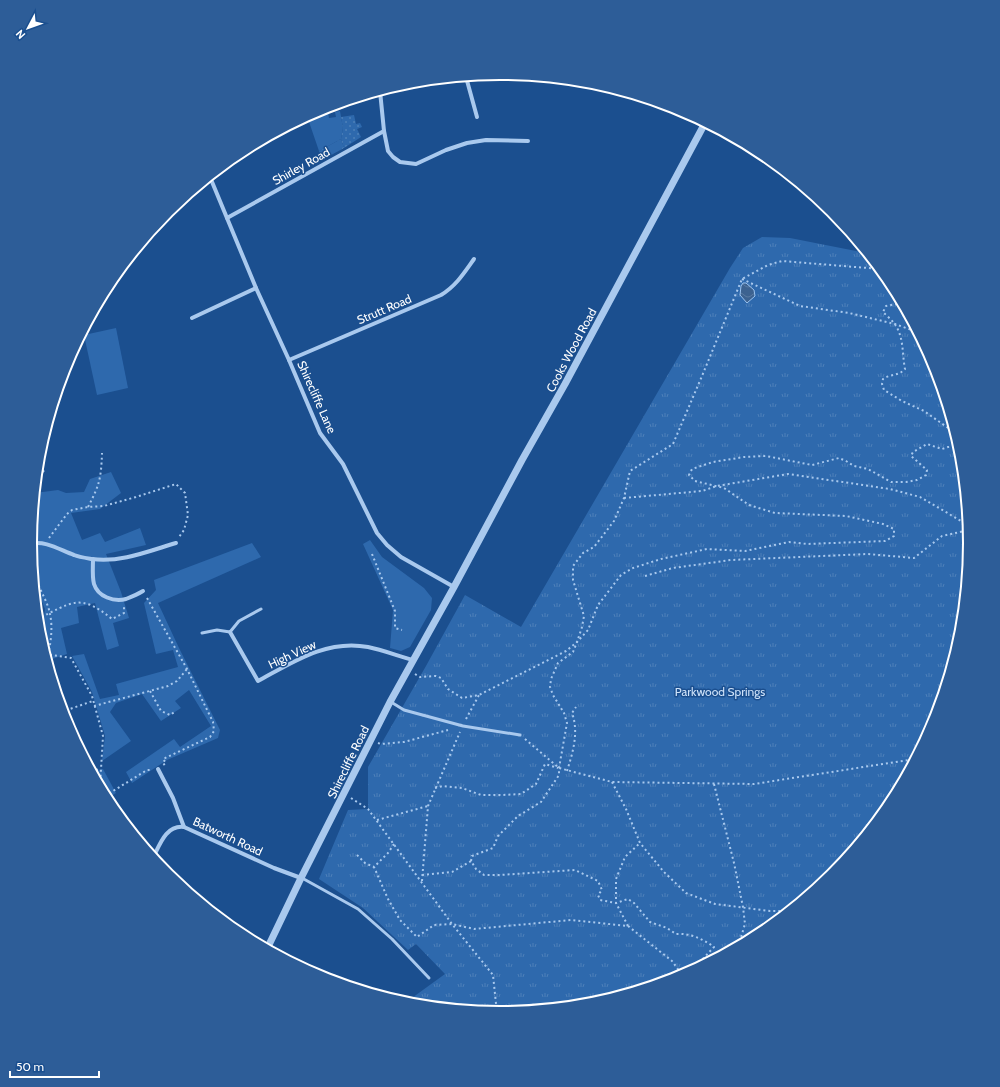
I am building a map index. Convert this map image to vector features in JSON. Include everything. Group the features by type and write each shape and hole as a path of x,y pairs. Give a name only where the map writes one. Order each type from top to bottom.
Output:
{"street":[{"path":"467,81 478,117"},
{"path":"380,96 384,131 388,151 396,160 400,162 416,164 446,150 467,143 486,140 528,141"},
{"name":"Cooks Wood Road","path":"454,587 703,127"},
{"name":"Shirley Road","path":"227,218 384,131"},
{"name":"Shirecliffe Lane","path":"212,181 256,288 320,432 343,464 377,533 387,545 401,557 454,587"},
{"name":"Strutt Road","path":"289,360 441,295 457,283 474,259"},
{"path":"192,318 256,288"},
{"path":"37,542 75,555 93,559 116,559 176,543"},
{"path":"93,559 94,584 96,590 102,596 112,600 125,599 143,591"},
{"name":"Shirecliffe Road","path":"269,945 300,878 390,702 454,587"},
{"name":"High View","path":"230,632 258,681 300,658 319,651 340,646 351,645 369,647 413,660"},
{"name":"Batworth Road","path":"158,769 173,798 184,827 187,827 228,847 300,878"},
{"path":"156,853 164,836 170,830 180,826 184,827"}],"lane":[{"path":"202,633 217,630 230,632 239,621 261,609"},
{"path":"390,702 404,710 463,726 520,735"},
{"path":"300,878 358,909 392,939 429,978"}],"path":[{"path":"422,876 452,872 471,861 472,856 493,848 498,836 518,816 541,802 559,775 567,723 564,713 550,687 551,679 558,663 573,652 578,642 582,627 584,616 573,580 573,566 582,554 594,547 614,521 624,498 630,471 673,444 742,279 768,265 782,261 872,268"},
{"path":"742,279 800,306 849,313 895,324 910,329"},
{"path":"896,304 886,306 883,312 895,324 902,338 902,356 905,369 901,374 887,376 883,379 882,384 884,390 902,401 924,411 948,428"},
{"path":"408,671 420,676 436,676 441,678 448,689 462,698 479,695 566,651 578,642 588,630 598,605 621,575 633,568 661,559 706,549 746,550 789,542 807,544 885,541 894,536 894,529 882,524 846,516 775,513 749,505 724,488 694,481 689,475 692,470 713,462 744,457 766,456 812,465 839,458 854,466 868,469 891,482 906,482 917,480 926,475 927,470 911,456 913,452 927,444 942,449 952,447"},
{"path":"88,507 101,478 102,453"},
{"path":"624,498 702,491 717,486 788,474 890,489 920,498 962,522"},
{"path":"45,544 67,514 72,510 104,506 176,484 185,493 188,515 184,530 176,543"},
{"path":"645,576 673,568 731,560 868,554 914,558 942,536 963,531"},
{"path":"372,554 395,611 395,628 402,630"},
{"path":"39,585 50,613 51,624 49,646"},
{"path":"110,793 148,770 158,769 166,764 162,759 210,737 214,731 213,722 187,669 143,591"},
{"path":"43,616 69,604 81,602 90,603 112,619 124,613 125,599"},
{"path":"51,655 71,658 92,696 103,736 100,777"},
{"path":"94,706 168,686 177,682 187,669"},
{"path":"150,691 161,711 170,715 176,711"},
{"path":"422,882 428,806 463,726 479,695"},
{"path":"68,710 93,701"},
{"path":"567,771 575,738 576,724 572,713 576,707"},
{"path":"371,739 381,744 404,742 463,726"},
{"path":"520,735 559,768"},
{"path":"435,788 443,786 462,788 481,795 521,794 536,784 545,764 612,782 754,784 778,782 908,761"},
{"path":"612,782 626,809 640,843 664,872 686,893 715,904 782,911"},
{"path":"714,784 734,863 743,907 745,924 741,938"},
{"path":"344,794 368,809 452,924 493,975 496,1006"},
{"path":"376,820 428,806"},
{"path":"640,843 625,857 616,879 616,902 628,926 672,961 679,970"},
{"path":"374,867 388,853 394,844"},
{"path":"357,856 365,863 374,867 388,899 400,920 417,937 434,925 452,924 474,930 571,920 628,926"},
{"path":"471,861 476,869 484,875 575,870 598,881 602,890 598,895 600,900 616,902 628,899 634,903 650,922 667,928 676,934 685,933 707,942 714,947 701,961"}],"green space":[{"path":"340,111 343,128 341,139 319,151 309,122 328,114 329,118 336,117 335,112"},
{"path":"354,115 356,124 360,123 362,127 357,129 361,137 344,148 341,139 343,128 341,117"},
{"path":"341,139 344,148 322,160 319,151"},
{"name":"Parkwood Springs","path":"762,237 790,238 859,252 885,286 901,312 928,366 947,424 954,453 962,513 963,544 959,604 954,634 947,663 928,721 901,775 885,801 848,849 805,892 782,911 757,928 705,959 649,982 620,991 560,1003 530,1006 470,1006 412,998 445,974 416,944 408,950 363,908 319,879 348,810 368,809 368,767 465,595 521,627 743,248"},
{"path":"116,328 128,388 97,395 85,339 87,334"},
{"path":"111,472 121,493 100,509 71,513 82,540 100,533 105,542 140,528 146,545 106,554 121,592 129,618 113,623 119,646 107,650 95,603 77,607 79,623 61,628 67,654 52,659 44,620 45,609 40,598 38,574 37,544 40,492 58,490 66,493 84,492 90,479"},
{"path":"370,540 382,557 424,588 432,598 431,610 410,647 401,651 390,648 393,610 363,544"},
{"path":"252,543 261,557 158,603 220,730 218,738 167,760 132,783 126,772 174,739 180,747 211,726 189,690 175,701 181,708 161,721 142,694 116,703 110,712 131,741 102,761 105,736 92,692 72,656 84,654 100,699 119,695 116,684 178,667 173,650 156,654 144,603 156,590 154,580"},
{"path":"103,769 116,793 112,796 96,770"}],"water":[{"path":"743,283 746,283 754,290 755,296 747,303 740,295 741,286"}]}
